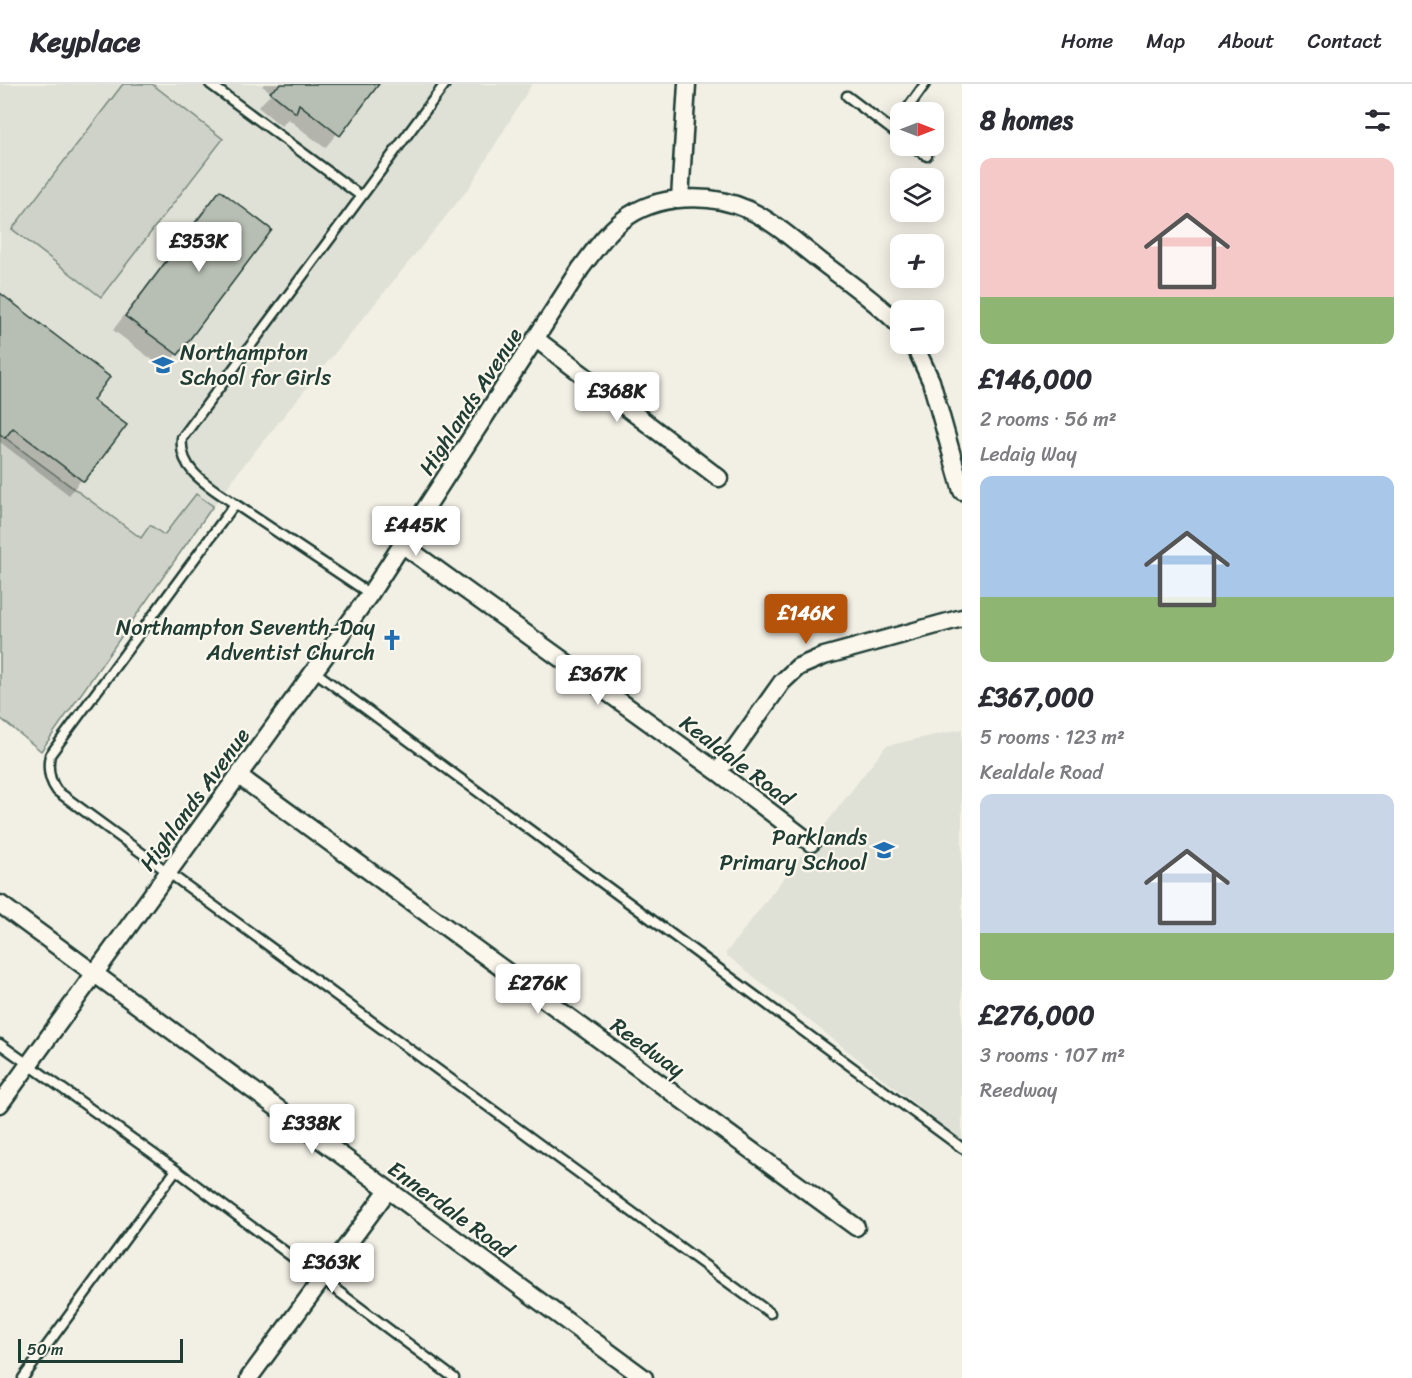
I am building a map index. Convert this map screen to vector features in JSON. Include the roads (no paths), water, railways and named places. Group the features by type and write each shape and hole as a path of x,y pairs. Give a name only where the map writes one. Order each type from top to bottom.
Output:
{"street":[{"path":"680,199 687,84"},
{"name":"Highlands Avenue","path":"0,1104 370,594 581,268 610,232 638,210 680,199 720,201 748,209 763,218 890,317"},
{"path":"536,339 719,478"},
{"path":"919,354 931,381 962,490"},
{"name":"Kealdale Road","path":"403,545 718,772 811,843"},
{"path":"718,772 782,682 798,667 825,656 962,618"},
{"name":"Reedway","path":"239,776 856,1227"},
{"name":"Ennerdale Road","path":"0,904 645,1378"},
{"path":"249,1378 388,1190"}],"lane":[{"path":"210,84 361,196"},
{"path":"370,594 235,504 186,465 180,452 182,438 445,84"},
{"path":"912,102 925,84"},
{"path":"847,96 890,128"},
{"path":"235,504 50,755 48,764 52,784 57,791 168,873 770,1313"},
{"path":"314,671 962,1148"},
{"path":"0,1044 176,1170 454,1378"},
{"path":"22,1378 176,1170"}],"place":[{"name":"Northampton School for Girls","path":"163,365"},
{"name":"Northampton Seventh-Day Adventist Church","path":"392,640"},
{"name":"Parklands Primary School","path":"884,850"}]}
